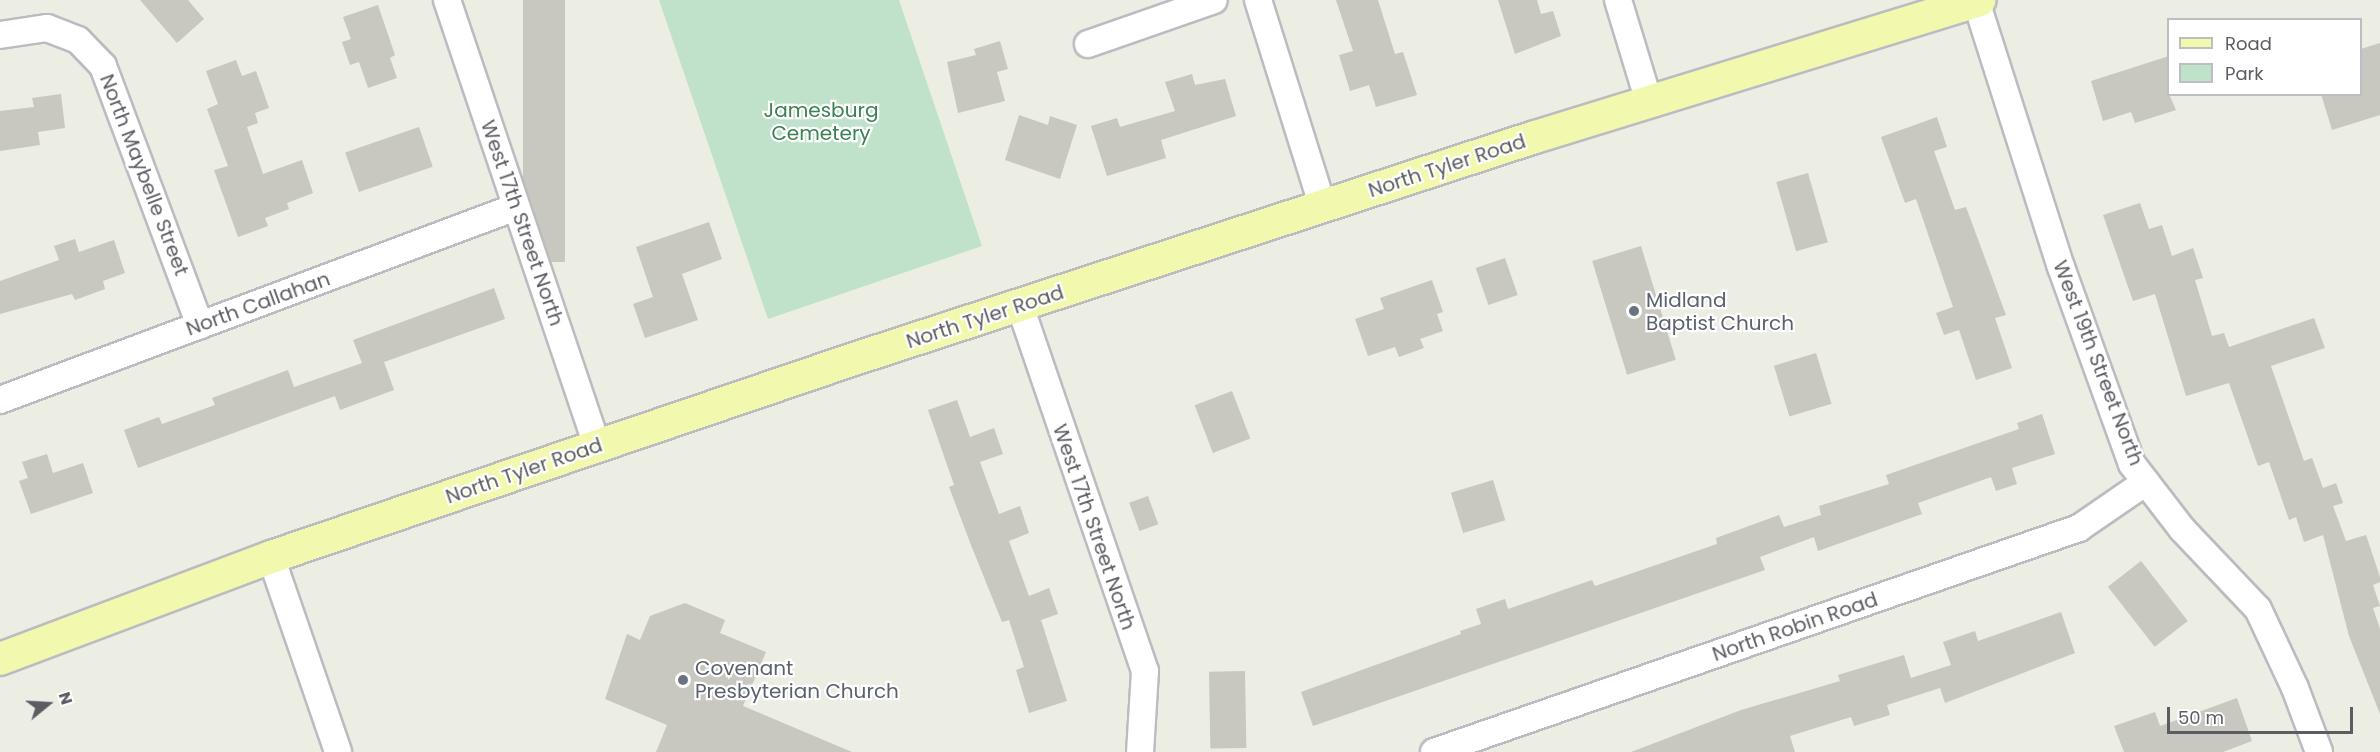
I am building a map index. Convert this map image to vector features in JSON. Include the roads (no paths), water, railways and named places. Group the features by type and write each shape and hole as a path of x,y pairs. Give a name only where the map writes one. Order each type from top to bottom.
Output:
{"main road":[{"name":"North Tyler Road","path":"0,659 271,558 597,446 1323,207 1977,0"}],"street":[{"name":"West 17th Street North","path":"447,0 597,446"},
{"path":"1088,44 1214,0"},
{"path":"1258,0 1323,207"},
{"path":"1618,0 1649,102"},
{"name":"West 19th Street North","path":"1977,0 2061,267 2132,464 2182,529 2258,609 2295,688 2319,752"},
{"name":"North Maybelle Street","path":"0,35 47,28 78,40 103,66 200,326"},
{"name":"North Callahan","path":"0,400 516,207"},
{"name":"West 17th Street North","path":"1020,306 1145,671 1140,752"},
{"name":"North Robin Road","path":"1434,752 2079,528 2146,482"},
{"path":"271,558 338,752"}],"place":[{"name":"Midland Baptist Church","path":"1634,311"},
{"name":"Covenant Presbyterian Church","path":"683,680"}],"park label":[{"name":"Jamesburg Cemetery","path":"821,122"}]}
